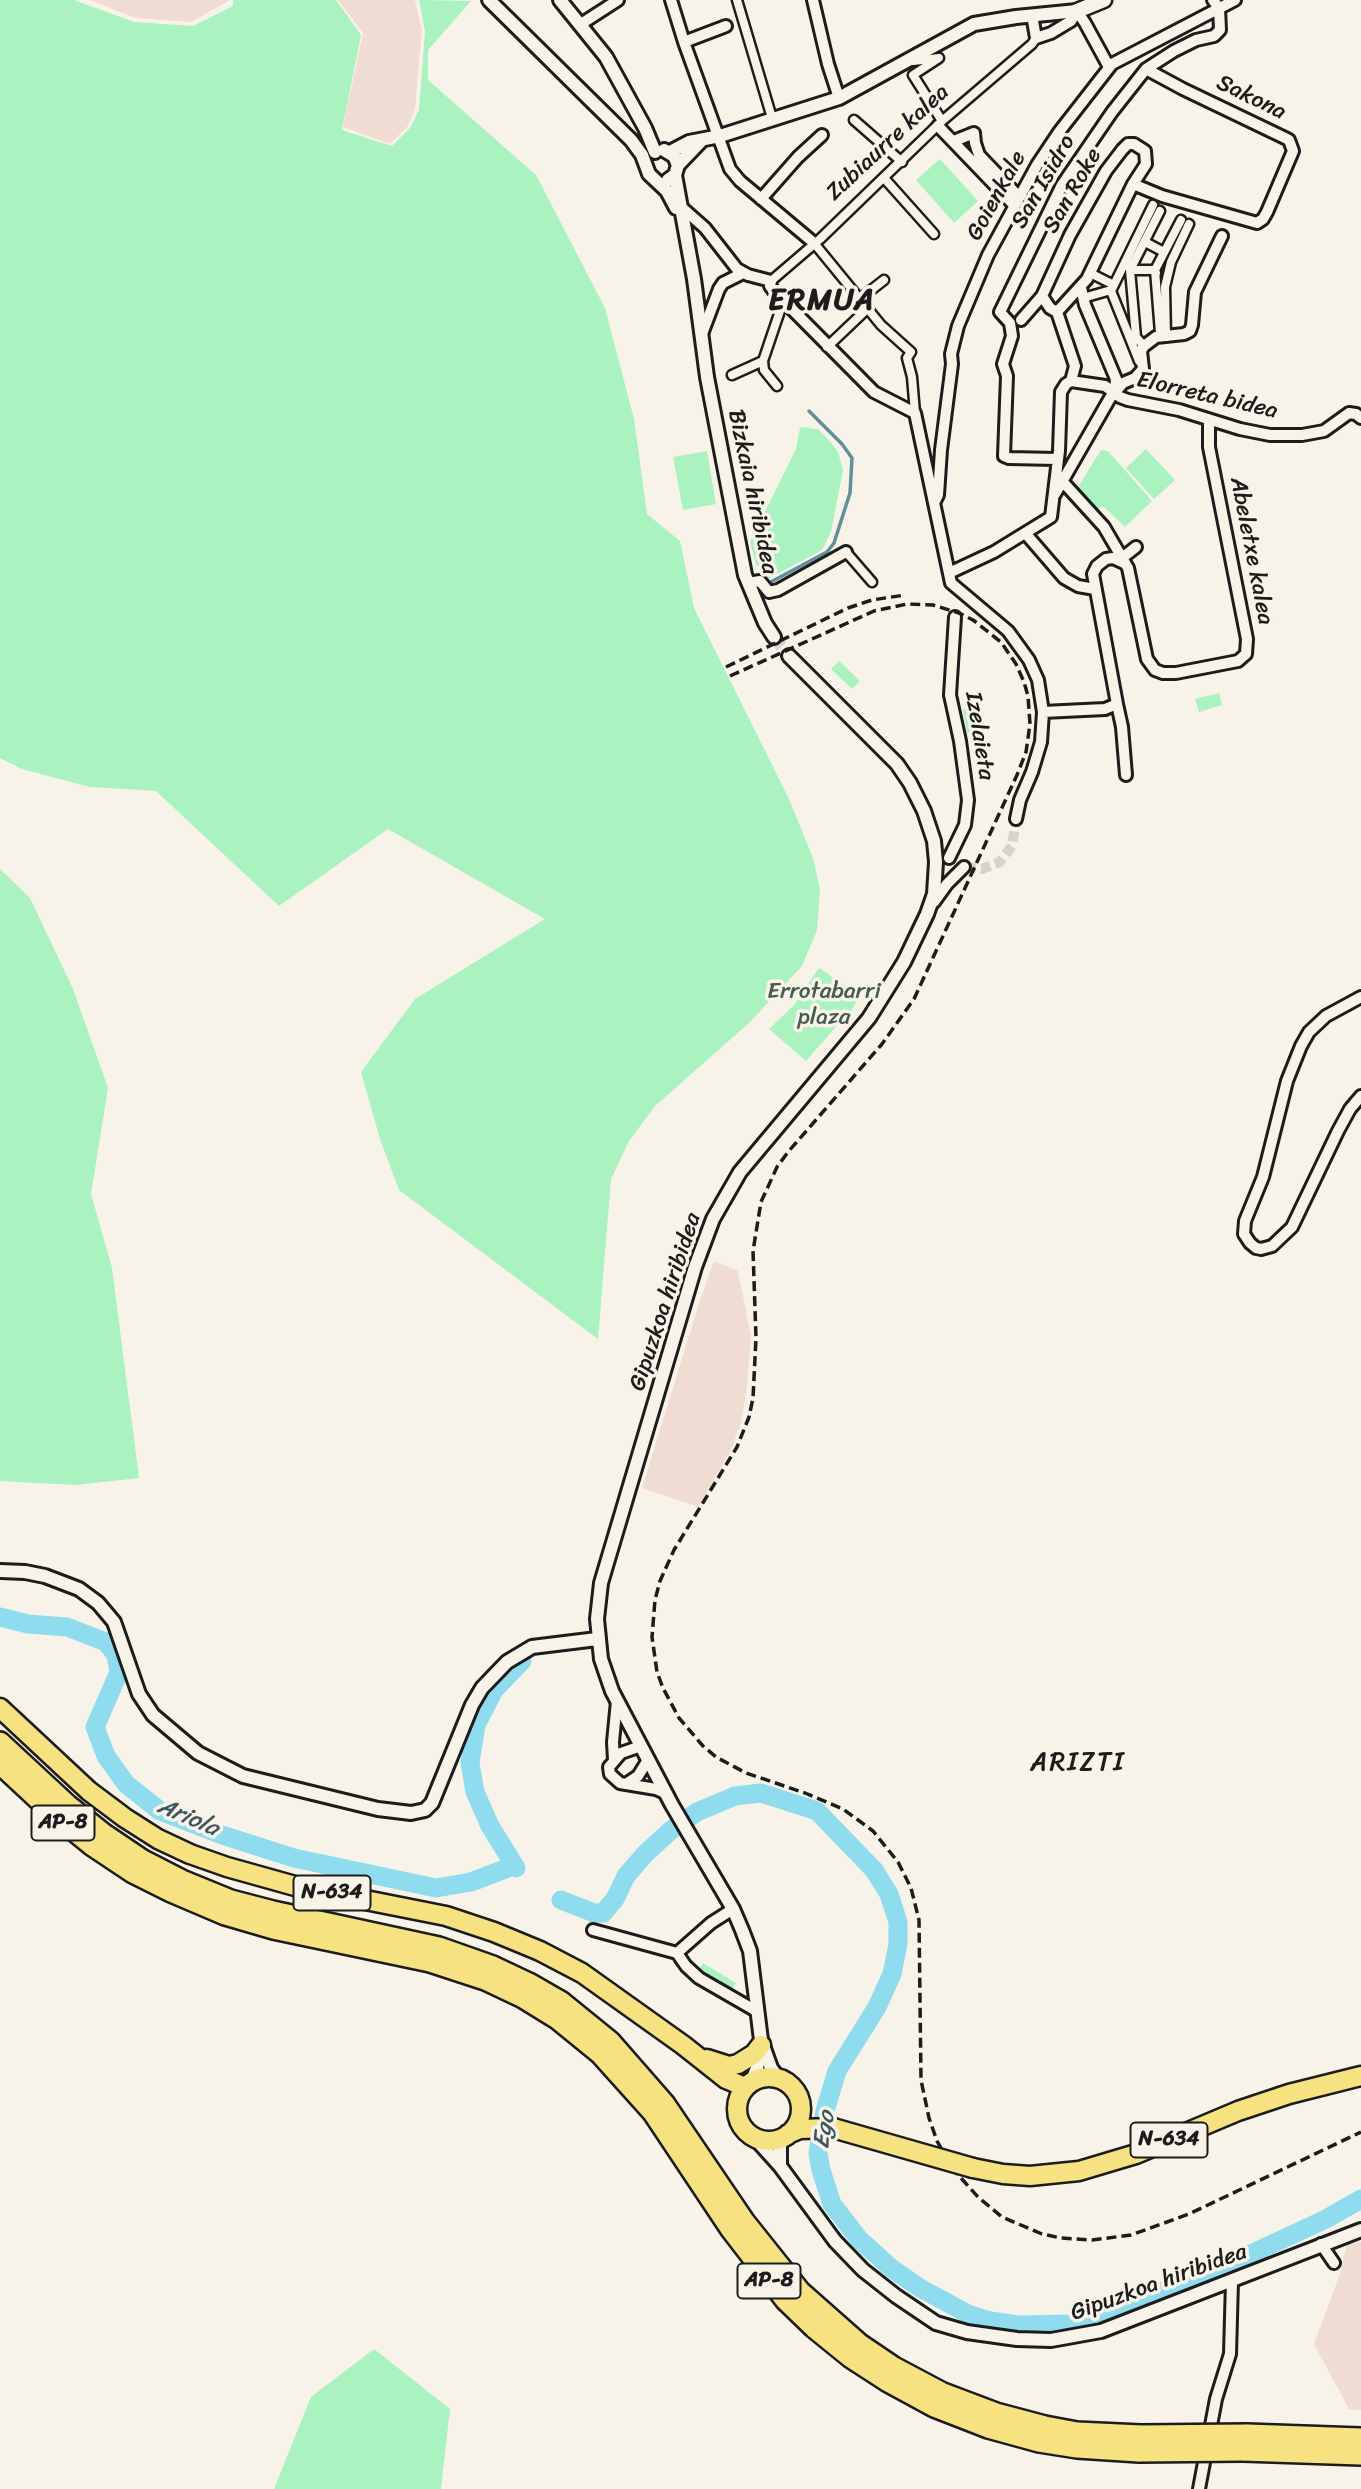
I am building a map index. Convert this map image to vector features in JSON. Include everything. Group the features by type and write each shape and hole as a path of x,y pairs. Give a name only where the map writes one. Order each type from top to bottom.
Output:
{"highway":[{"name":"N-634","path":"0,1707 89,1791 158,1839 227,1867 295,1886 446,1916 494,1932 540,1951 582,1973 706,2064"},
{"name":"AP-8","path":"0,1742 69,1806 103,1833 181,1880 231,1900 529,1983 562,2002 610,2041 665,2104 745,2222 800,2291 860,2344 894,2367 943,2393 996,2413 1045,2426 1140,2444 1361,2438"},
{"name":"AP-8","path":"0,1764 91,1845 133,1873 170,1892 225,1915 273,1929 434,1955"},
{"path":"683,2045 705,2058 729,2066 747,2060 761,2042"},
{"path":"706,2064 726,2079 748,2085 769,2077 778,2078 787,2083 815,2123 784,2137 762,2140 753,2136 741,2122 706,2064"},
{"name":"N-634","path":"815,2123 973,2168 1030,2176 1079,2171 1136,2154 1238,2111 1276,2098 1361,2076"},
{"path":"738,2114 738,2105 748,2085"},
{"path":"784,2137 800,2119 799,2099"},
{"name":"AP-8","path":"1245,2442 1361,2455"}],"main road":[{"path":"1077,11 1104,0"}],"street":[{"path":"489,0 633,142 657,155 676,170 682,221"},
{"path":"560,0 606,57 657,155"},
{"path":"581,24 618,0"},
{"path":"671,0 730,169 740,181 814,243 881,325 911,352 907,358 912,377 915,413 951,583 1000,623 1019,644 1038,680 1043,712 1038,754 1016,818"},
{"path":"737,0 772,118"},
{"path":"813,0 825,54 839,98"},
{"name":"Goienkale","path":"935,501 938,495 951,354 956,331 988,255 1016,201 1052,141 1109,67 1216,4 1235,0"},
{"path":"1146,69 1196,40 1214,36 1220,30 1216,4"},
{"path":"1032,15 1036,38 1051,33 1071,20 1077,11"},
{"path":"682,221 667,191 649,174 657,155 689,142 720,136 839,98 974,24 1077,11"},
{"path":"1077,11 1109,67"},
{"path":"684,42 742,22"},
{"name":"Zubiaurre kalea","path":"771,281 1036,38"},
{"path":"908,61 939,58 913,75 940,124 1016,201"},
{"name":"Sakona","path":"1133,184 1162,196 1257,223 1267,212 1293,151 1289,141 1283,137 1146,69"},
{"name":"San Isidro","path":"1016,321 1000,312 1062,185 1112,112 1146,69"},
{"path":"854,120 902,162"},
{"path":"954,141 974,133 979,155 1016,201"},
{"path":"761,199 798,157 822,135"},
{"path":"657,180 666,180 701,141"},
{"name":"San Roke","path":"1016,321 1042,296 1070,235 1106,171 1128,144 1134,144 1145,151 1147,159 1133,184"},
{"path":"884,178 934,234"},
{"path":"1115,392 1116,379 1082,293 1133,184"},
{"path":"679,205 705,228 743,273 771,281 770,286 783,302 874,391 915,413"},
{"path":"1112,288 1157,208 1145,242 1130,270 1136,337 1144,345"},
{"name":"Bizkaia hiribidea","path":"682,221 694,279 702,343 748,583 774,637"},
{"path":"1185,222 1171,262 1165,294 1163,335 1155,270 1185,222"},
{"path":"949,573 994,552 1051,517 1055,494 1062,478 1115,392 1143,369 1141,351 1144,345 1156,337 1190,331 1195,292 1222,236"},
{"path":"1145,242 1164,252"},
{"path":"1130,270 1155,270"},
{"path":"1155,270 1165,294"},
{"path":"702,343 719,289 723,283 743,273"},
{"path":"1090,273 1112,288 1143,369"},
{"path":"861,298 884,280"},
{"path":"1057,313 1071,295 1112,288"},
{"path":"1042,296 1050,309 1057,313 1075,366 1071,381 1061,393 1057,460 1062,478 1104,527 1123,561"},
{"path":"777,386 764,370 762,361 783,302"},
{"path":"827,347 868,308"},
{"path":"1016,321 1003,364 1007,376 1004,456 1057,460"},
{"path":"732,375 762,361"},
{"name":"Elorreta bidea","path":"1071,381 1105,386 1120,397 1270,435 1302,435 1324,431 1349,413 1361,418"},
{"name":"Abeletxe kalea","path":"1123,561 1132,580 1147,659 1155,670 1176,673 1227,664 1238,661 1246,654 1247,639 1209,447 1209,421"},
{"path":"1026,534 1064,578 1078,586 1095,589"},
{"path":"1123,561 1136,547"},
{"path":"748,583 760,581 769,593 846,552 872,582"},
{"path":"1123,561 1113,558 1099,564 1093,574 1122,727 1126,775"},
{"name":"Izelaieta","path":"949,858 965,825 968,800 960,740 950,695 955,617"},
{"name":"Gipuzkoa hiribidea","path":"761,2042 750,1951 733,1909 617,1701 601,1658 597,1619 601,1583 695,1267 713,1219 740,1172 869,1018 892,984 927,914 934,894 934,841 924,811 897,764 789,656"},
{"path":"1043,712 1105,709 1116,704"},
{"path":"934,841 963,869"},
{"path":"934,841 939,857 951,868 963,869"},
{"path":"927,914 942,889 963,869"},
{"path":"1361,997 1326,1016 1309,1032 1300,1046 1287,1080 1263,1177 1245,1221 1244,1234 1256,1248 1272,1246 1292,1227 1338,1130 1361,1096"},
{"path":"0,1571 45,1576 79,1590 98,1603 114,1622 139,1694 153,1715 198,1753 243,1776 378,1809 411,1813 425,1810 432,1803 472,1705 482,1688 507,1662 532,1647 597,1639"},
{"path":"614,1760 617,1701"},
{"path":"641,1746 621,1753 609,1767 610,1774 620,1783 656,1789 667,1794"},
{"path":"626,1784 638,1776 648,1760"},
{"path":"677,1953 711,1923 733,1909"},
{"path":"593,1930 677,1953 699,1978 758,2012"},
{"path":"761,2042 778,2078"},
{"path":"748,2085 757,2068 761,2042"},
{"name":"Gipuzkoa hiribidea","path":"753,2136 780,2166 835,2241 863,2270 895,2296 936,2323 967,2332 1017,2339 1051,2340 1101,2331 1361,2230"},
{"path":"780,2166 784,2137"},
{"path":"1321,2244 1334,2263"},
{"path":"1199,2489 1216,2399 1230,2354 1232,2281"}],"shaded area":[{"path":"90,0 230,0 191,22 135,18"},
{"path":"338,0 415,0 422,30 415,109 408,126 390,144 343,127 363,33"},
{"path":"714,1261 738,1271 751,1336 741,1423 731,1450 698,1507 642,1488"},
{"path":"1361,2242 1361,2410 1349,2409 1314,2344 1340,2274 1347,2243"}],"green space":[{"path":"0,0 74,0 134,22 193,26 233,6 233,0 336,0 361,35 342,130 392,146 410,128 419,110 425,31 419,0 471,1 428,50 428,80 536,175 605,308 634,419 647,514 680,541 694,608 789,799 813,858 820,890 817,930 802,966 749,1023 655,1106 629,1141 611,1179 598,1339 399,1190 380,1139 361,1072 415,999 545,919 388,829 279,906 156,791 90,787 22,769 0,758"},
{"path":"940,159 978,201 954,223 916,180"},
{"path":"800,428 819,430 830,441 838,452 843,470 831,532 822,550 768,579 756,564 750,542 796,449"},
{"path":"1146,449 1175,480 1154,499 1126,468"},
{"path":"1101,450 1108,451 1152,501 1125,527 1103,506 1098,509 1078,487"},
{"path":"707,451 716,504 683,510 673,457"},
{"path":"839,661 860,681 852,689 831,669"},
{"path":"1219,693 1222,705 1199,712 1195,699"},
{"path":"978,708 981,731 967,733 963,709"},
{"path":"0,869 30,898 73,989 108,1088 91,1194 112,1268 139,1478 76,1485 0,1481"},
{"name":"Errotabarri plaza","path":"819,968 860,995 849,1015 847,1014 806,1061 769,1029 794,1005"},
{"path":"703,1963 736,1983 730,1992 697,1973"},
{"path":"374,2349 450,2409 441,2489 274,2489 311,2397"}],"waterway":[{"path":"767,584 827,552 834,543 850,493 852,458 809,411"},
{"name":"Ariola","path":"0,1617 28,1624 67,1627 106,1642 116,1655 119,1672 95,1727 106,1756 126,1784 160,1811 222,1835 294,1858 436,1888 471,1882 513,1866"},
{"name":"Ego","path":"516,1868 490,1826 475,1792 470,1763 476,1725 494,1690 522,1661"},
{"name":"Ego","path":"561,1900 594,1913 603,1913 615,1899 626,1876 670,1831 697,1812 735,1796 761,1793 817,1811 874,1870 889,1894 898,1922 898,1944 892,1974 877,2007 837,2071 825,2111 818,2153 821,2170 832,2204 859,2239 891,2268 920,2288 968,2314 990,2321 1018,2325 1070,2324 1096,2318 1227,2265 1326,2219 1361,2199"}],"tunnel":[{"path":"774,637 789,656"},
{"path":"966,867 982,869 1000,862 1012,846 1016,819"}],"railway":[{"path":"726,667 848,608 872,600 905,595"},
{"path":"730,676 874,611 907,604 933,605 973,620 1001,642 1024,682 1030,724 1026,752 1017,775 914,999 882,1044 788,1152 777,1167 761,1202 753,1251 756,1338 753,1398 737,1447 674,1550 660,1581 655,1600 652,1637 657,1672 663,1688 679,1718 716,1757 746,1773 843,1809 873,1831 898,1862 911,1888 919,1920 921,2080 929,2118 937,2141 952,2168 978,2197 1002,2217 1042,2234 1061,2238 1092,2240 1131,2235 1189,2214 1361,2132"}],"district":[{"name":"ERMUA","path":"822,301"},
{"name":"ARIZTI","path":"1078,1763"}]}
